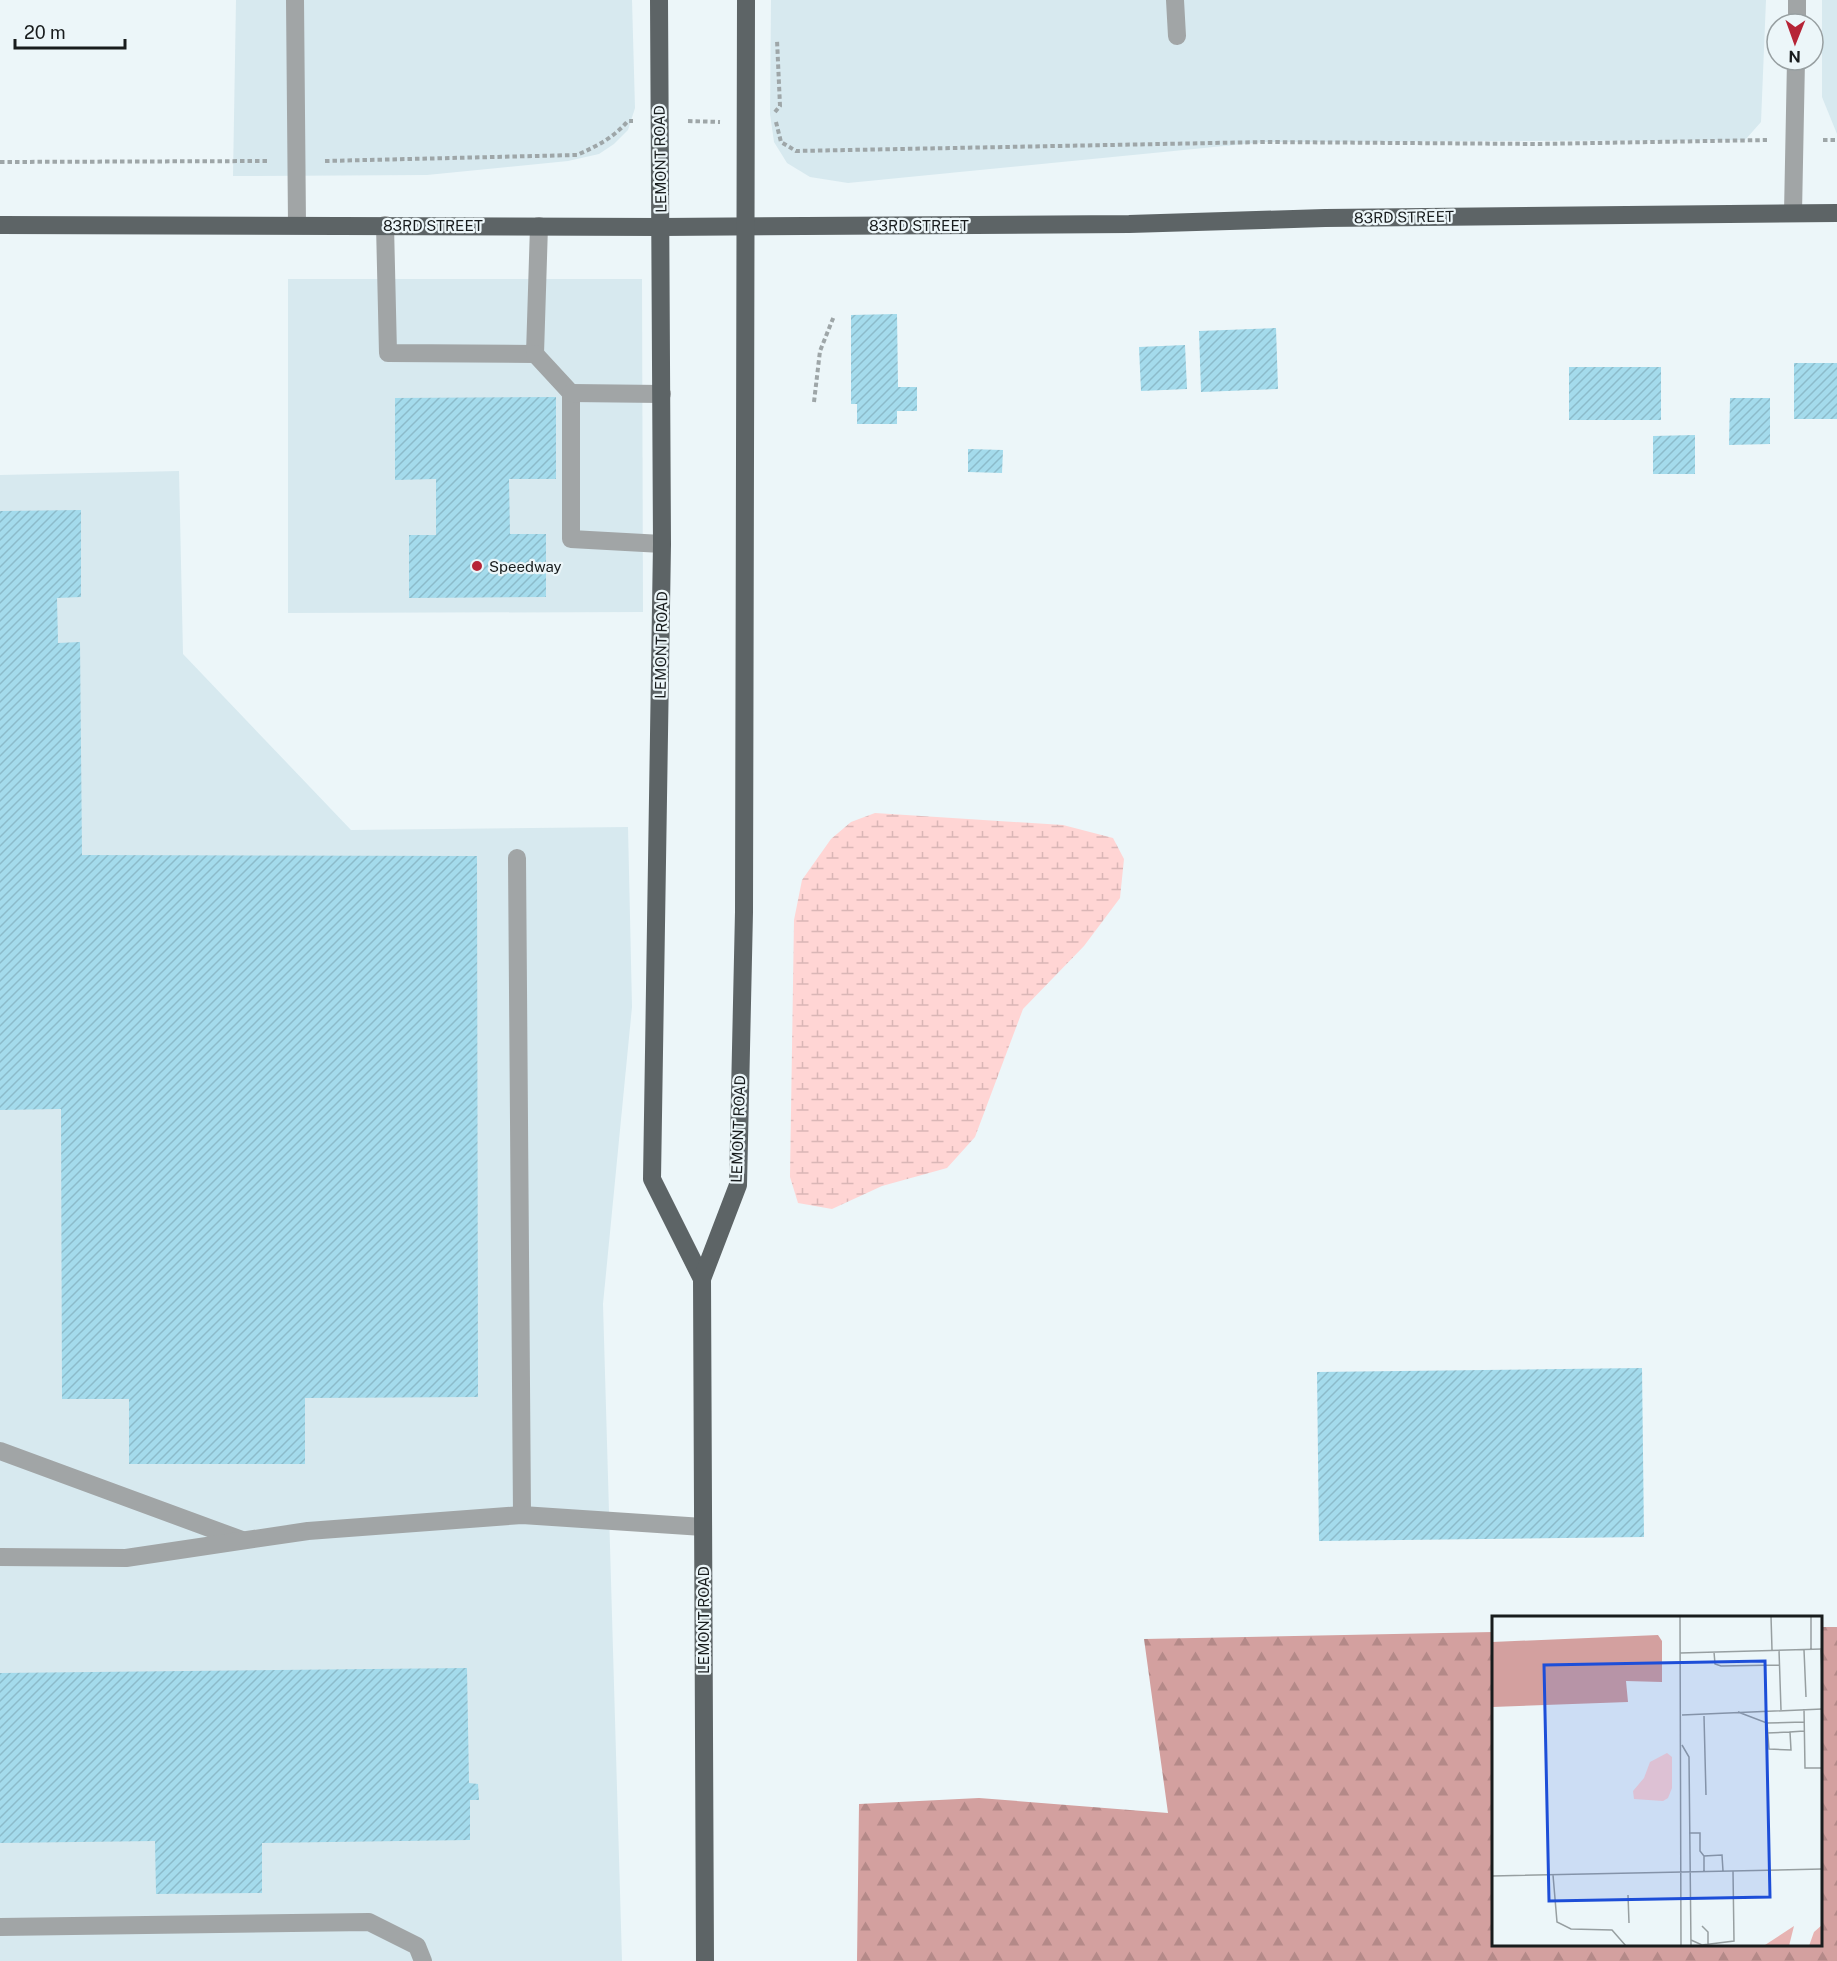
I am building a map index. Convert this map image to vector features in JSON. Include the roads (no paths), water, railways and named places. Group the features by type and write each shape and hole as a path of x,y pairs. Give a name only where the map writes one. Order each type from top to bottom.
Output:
{"main road":[{"name":"LEMONT ROAD","path":"658,0 662,544 652,1179 702,1280"},
{"name":"LEMONT ROAD","path":"705,1961 702,1280 738,1185 744,900 748,122 746,0"},
{"name":"83RD STREET","path":"0,225 297,224 661,227 1128,224 1325,218 1837,213"}],"lane":[{"path":"295,0 297,224"},
{"path":"1175,0 1176,36"},
{"path":"1794,213 1796,72"},
{"path":"385,225 388,353 535,354"},
{"path":"538,226 535,354 571,393 571,539 662,544"},
{"path":"571,393 662,394"},
{"path":"517,858 522,1515"},
{"path":"0,1451 244,1541"},
{"path":"0,1557 126,1558 308,1531 522,1515 703,1527"},
{"path":"0,1927 369,1922 417,1946 423,1961"}],"place":[{"name":"Speedway","path":"477,566"}]}
